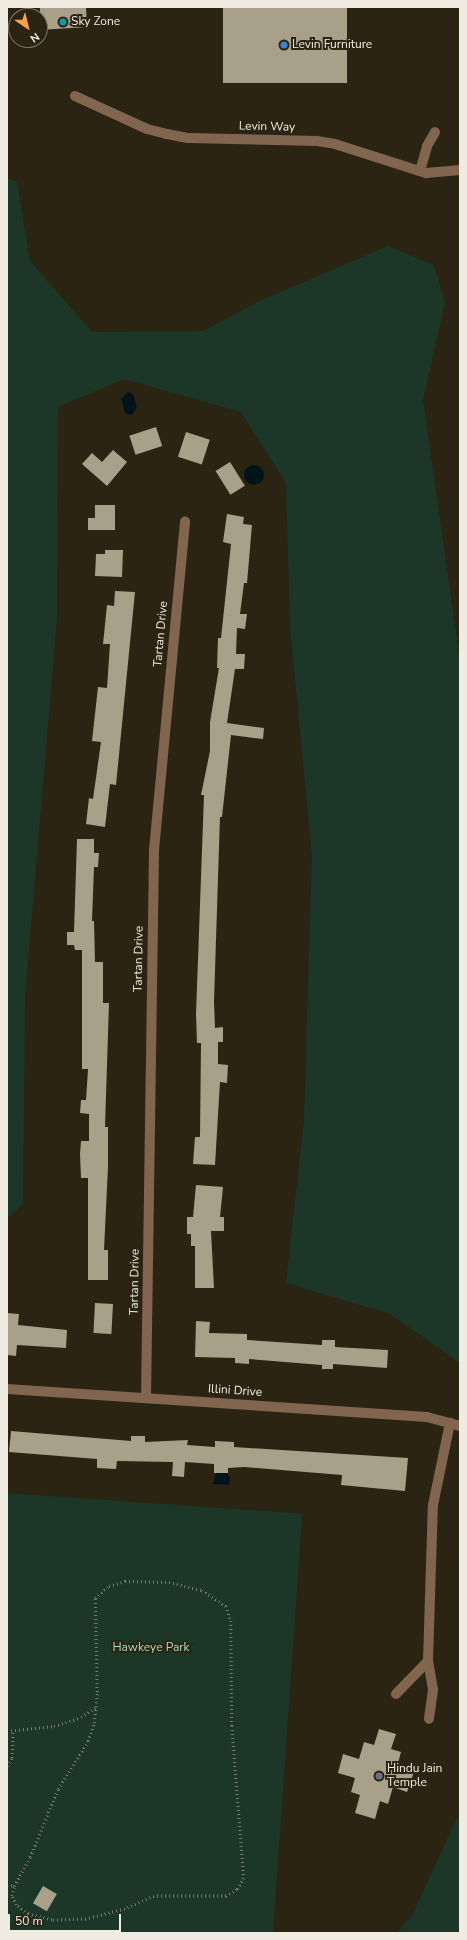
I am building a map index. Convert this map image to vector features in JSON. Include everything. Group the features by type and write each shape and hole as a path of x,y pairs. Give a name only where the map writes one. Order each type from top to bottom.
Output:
{"street":[{"name":"Levin Way","path":"75,96 147,129 167,134 188,138 317,141 335,144 420,171 438,173 460,170"},
{"path":"420,171 427,146 435,132"},
{"name":"Tartan Drive","path":"146,1398 154,850 185,521"},
{"name":"Illini Drive","path":"7,1389 427,1417 455,1424"},
{"path":"429,1719 433,1690 428,1661 433,1505 455,1424"},
{"path":"396,1694 428,1661"}],"path":[{"path":"125,1581 169,1582 202,1590 215,1596 226,1606 232,1621 232,1726 244,1878 237,1890 226,1896 154,1896 125,1909 86,1919 52,1920 28,1914 16,1905 12,1896 14,1886 30,1857 58,1789 88,1741 95,1708 95,1598 101,1590 125,1581"},
{"path":"7,1731 54,1726 81,1717 95,1708"},
{"path":"7,1766 12,1758 13,1731"},
{"path":"7,1884 14,1886"}],"green space":[{"path":"7,178 17,182 30,261 92,332 204,331 257,302 388,246 434,265 445,303 423,400 460,661 460,1363 390,1314 286,1283 304,1120 312,856 290,626 286,483 241,412 124,379 58,407 57,617 25,998 23,1204 7,1218"},
{"name":"Hawkeye Park","path":"7,1493 302,1514 273,1933 7,1933"},
{"path":"460,1811 460,1933 397,1933 413,1914"}],"shaded area":[{"path":"128,392 133,394 137,407 132,415 125,413 121,399"},
{"path":"254,465 261,468 264,475 261,482 254,485 247,482 244,475 247,468"},
{"path":"216,1473 227,1473 230,1477 229,1485 213,1484"}],"building":[{"path":"86,7 87,27 48,29 48,8 40,8"},
{"name":"Levin Furniture","path":"223,7 347,7 347,83 223,83"},
{"path":"156,427 162,446 136,455 129,436"},
{"path":"186,432 210,440 202,464 178,457"},
{"path":"113,450 127,462 107,486 82,464 92,453 102,462"},
{"path":"230,462 245,486 230,495 216,471"},
{"path":"95,505 115,505 115,530 88,530 88,518 95,518"},
{"path":"227,514 244,517 243,524 252,525 247,583 244,583 240,614 247,614 245,629 237,628 236,654 245,654 244,669 235,669 227,723 264,728 263,739 231,735 222,817 220,817 214,1001 215,1028 223,1027 223,1042 218,1042 218,1064 228,1065 227,1083 220,1082 215,1165 193,1164 195,1137 200,1137 201,1043 197,1043 196,1014 204,795 201,795 210,751 210,722 219,668 217,668 218,638 221,638 231,544 223,542"},
{"path":"105,550 123,550 122,577 95,576 96,554 105,554"},
{"path":"115,591 135,592 116,785 110,784 105,827 86,824 89,798 93,799 101,742 92,741 98,687 107,688 110,644 103,644 107,605 114,606"},
{"path":"77,839 94,839 94,853 99,853 98,867 94,867 92,921 94,921 95,962 103,962 103,1003 109,1003 105,1127 108,1127 108,1167 104,1250 108,1250 108,1280 88,1280 88,1178 81,1178 80,1154 81,1141 89,1141 89,1114 80,1113 81,1100 86,1100 88,1069 82,1069 82,950 75,950 74,945 67,945 67,932 74,932"},
{"path":"196,1185 223,1187 220,1217 224,1217 224,1231 211,1231 214,1288 195,1288 195,1246 191,1246 191,1234 187,1234 187,1217 193,1217"},
{"path":"95,1303 113,1304 111,1334 93,1333"},
{"path":"7,1313 19,1314 18,1325 67,1330 66,1348 17,1345 16,1356 7,1355"},
{"path":"196,1321 210,1322 209,1333 247,1334 247,1340 322,1345 322,1340 335,1340 335,1347 388,1350 387,1368 333,1364 333,1369 322,1369 322,1365 249,1359 249,1364 235,1363 235,1358 195,1357"},
{"path":"11,1431 131,1441 131,1436 145,1436 145,1442 188,1440 187,1445 215,1447 215,1441 234,1442 234,1447 408,1458 405,1491 341,1485 342,1475 244,1467 228,1468 228,1473 214,1473 214,1464 185,1462 184,1477 172,1476 173,1462 117,1461 116,1469 97,1468 97,1459 9,1452"},
{"name":"Hindu Jain Temple","path":"379,1729 396,1734 391,1749 401,1752 397,1767 414,1772 407,1792 393,1787 388,1804 380,1801 375,1819 355,1813 360,1795 351,1792 355,1778 338,1773 343,1754 359,1759 364,1742 374,1745"},
{"path":"43,1886 57,1894 47,1911 33,1903"}],"place":[{"name":"Sky Zone","path":"63,22"},
{"name":"Levin Furniture","path":"284,45"},
{"name":"Hindu Jain Temple","path":"379,1776"}]}
